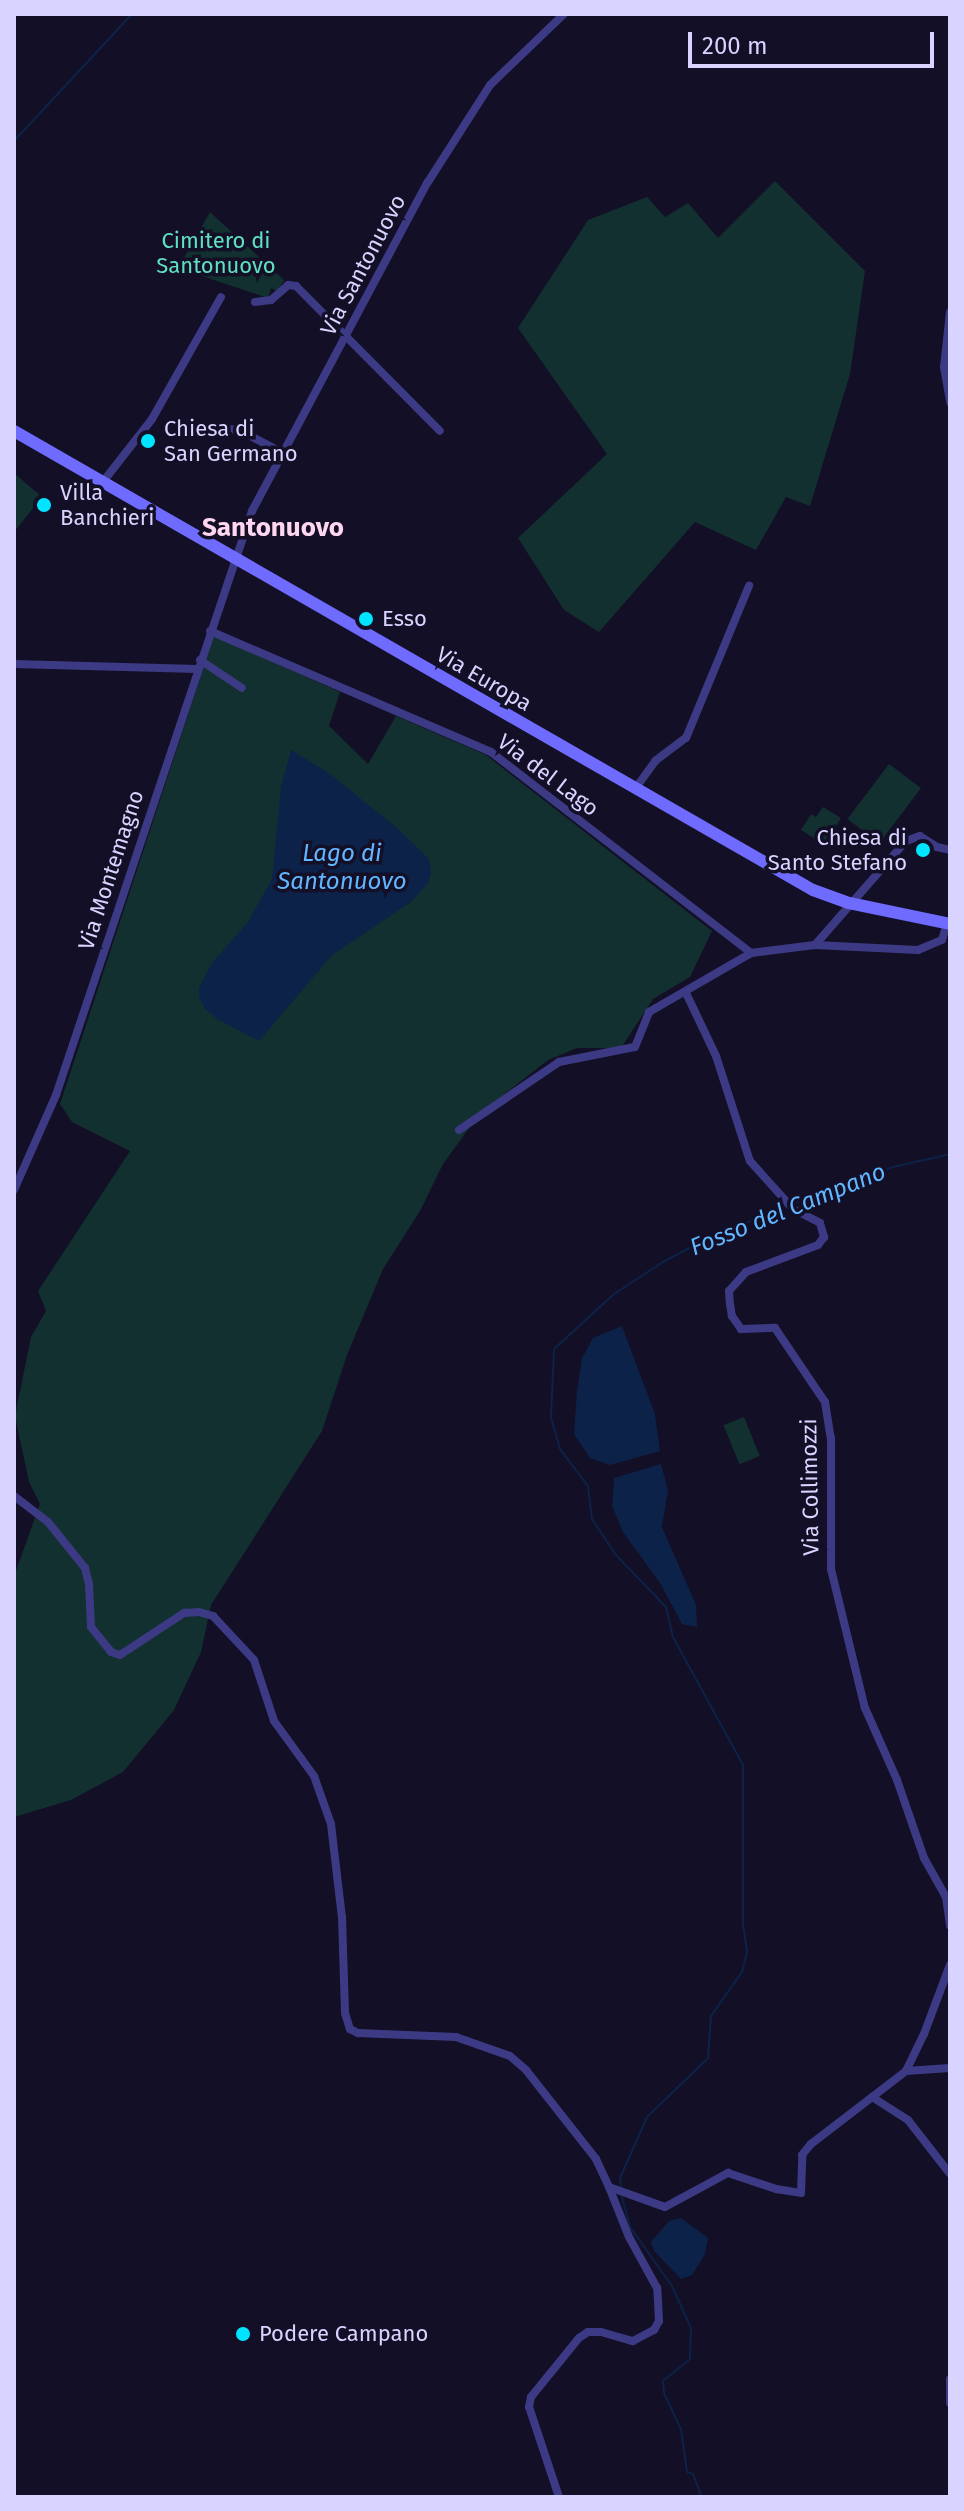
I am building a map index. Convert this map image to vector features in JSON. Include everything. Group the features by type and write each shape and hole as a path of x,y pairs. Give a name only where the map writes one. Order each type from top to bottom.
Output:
{"main road":[{"name":"Via Europa","path":"14,431 813,890 849,903 949,924"}],"street":[{"name":"Via Santonuovo","path":"233,559 252,511 428,182 490,85 564,14"},
{"path":"255,302 271,300 285,286 293,284 440,431"},
{"path":"102,483 152,419 221,297"},
{"path":"950,312 944,367 950,402"},
{"path":"225,430 237,429 283,453"},
{"name":"Via Montemagno","path":"14,1190 56,1095 233,559"},
{"path":"635,789 655,761 686,738 749,586"},
{"name":"Via del Lago","path":"210,631 491,752 751,953"},
{"path":"200,660 242,688"},
{"path":"14,664 197,669"},
{"path":"815,945 849,903 913,837 920,836 937,847 950,850"},
{"path":"459,1130 559,1062 635,1047 649,1012 751,953 815,945 918,950 942,940 949,924"},
{"name":"Via Collimozzi","path":"686,993 716,1056 750,1161 790,1205 820,1223 824,1237 818,1245 756,1266 735,1280 729,1291 732,1316 741,1329 775,1328 825,1402 831,1438 831,1569 865,1708 897,1780 924,1858 946,1897 950,1926"},
{"path":"14,1496 48,1522 85,1568 91,1627 111,1652 120,1655 184,1613 199,1612 213,1616 254,1660 274,1721 314,1776 331,1824 342,1917 345,2013 350,2029 358,2033 456,2037 510,2056 526,2070 596,2159 629,2237 657,2288 659,2321 654,2330 633,2341 601,2332 588,2332 579,2338 531,2397 529,2407 559,2497"},
{"path":"609,2187 665,2207 728,2173 776,2189 801,2193 802,2155 906,2071 924,2034 950,1965"},
{"path":"906,2071 950,2068"},
{"path":"872,2097 908,2120 950,2174"},
{"path":"950,2379 950,2403"}],"green space":[{"path":"775,181 865,271 850,374 810,506 786,497 756,550 695,522 599,632 564,610 518,538 607,454 518,328 588,220 647,197 665,217 688,203 718,238"},
{"name":"Cimitero di Santonuovo","path":"210,212 284,280 278,291 271,288 268,298 178,268"},
{"path":"14,473 42,497 14,532"},
{"path":"214,636 340,692 329,726 368,764 396,716 486,755 712,931 690,977 653,999 621,1048 577,1048 548,1060 480,1113 443,1164 420,1211 383,1269 347,1355 322,1431 211,1605 201,1652 174,1710 123,1772 71,1800 14,1817 14,1576 40,1504 29,1482 15,1416 31,1337 46,1311 38,1291 130,1151 72,1122 60,1104"},
{"path":"889,764 921,788 879,843 847,819"},
{"path":"823,807 841,818 825,845 801,830 811,814 816,817"},
{"path":"744,1417 760,1456 739,1464 724,1425"}],"water":[{"name":"Lago di Santonuovo","path":"291,750 329,773 397,828 429,859 431,873 428,883 411,902 332,955 259,1041 217,1019 205,1009 199,997 199,988 212,963 248,922 272,879 281,787"},
{"path":"622,1326 655,1414 660,1451 610,1465 590,1458 574,1434 577,1391 582,1358 593,1338"},
{"path":"661,1464 668,1490 662,1527 696,1605 697,1627 682,1624 660,1583 623,1532 612,1506 614,1478"},
{"path":"681,2218 708,2238 705,2254 692,2275 681,2279 654,2251 651,2242 669,2221"}],"waterway":[{"path":"14,141 132,14"},
{"name":"Fosso del Campano","path":"792,1204 893,1167 950,1154"},
{"name":"Fosso del Campano","path":"621,2186 620,2178 647,2117 708,2058 711,2016 742,1972 747,1952 743,1925 743,1765 673,1637 666,1607 616,1555 592,1519 588,1486 560,1449 551,1418 554,1349 614,1294 663,1262 698,1243 786,1206"},
{"name":"Fosso del Campano","path":"622,2197 630,2227 672,2286 691,2328 690,2359 663,2381 664,2393 681,2429 687,2472 693,2474 702,2497"}],"place":[{"name":"Chiesa di San Germano","path":"148,441"},
{"name":"Villa Banchieri","path":"44,505"},
{"name":"Esso","path":"366,619"},
{"name":"Chiesa di Santo Stefano","path":"923,850"},
{"name":"Podere Campano","path":"243,2334"}],"district":[{"name":"Santonuovo","path":"273,528"}]}
